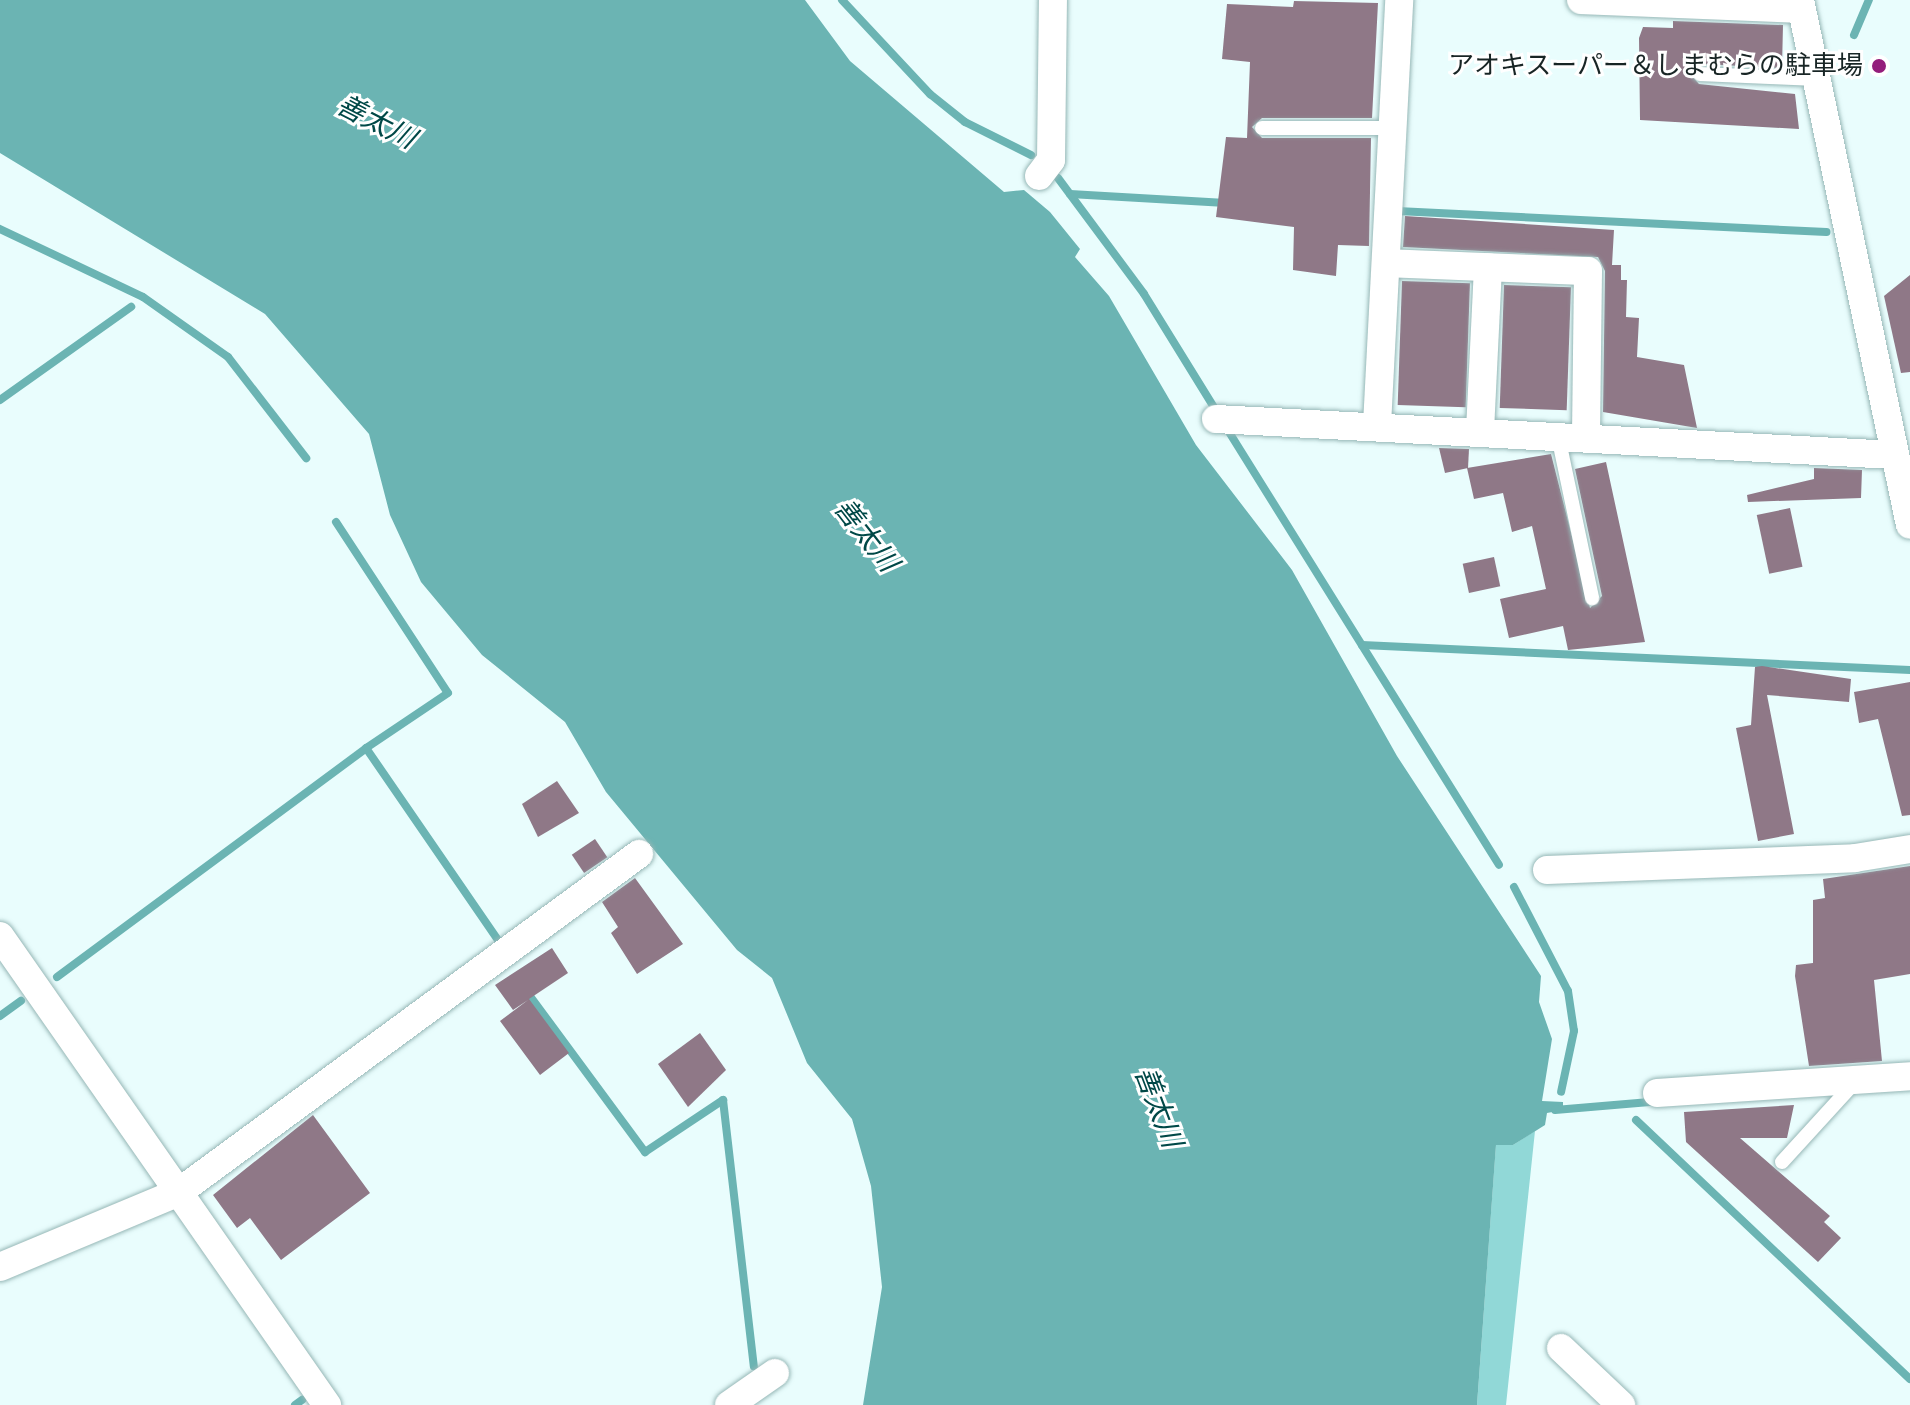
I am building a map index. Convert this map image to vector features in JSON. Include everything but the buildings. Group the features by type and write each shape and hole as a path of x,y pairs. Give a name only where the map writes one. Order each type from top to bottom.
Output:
{"street":[{"path":"1039,176 1051,160 1053,0"},
{"path":"1377,425 1399,0"},
{"path":"1581,0 1800,4 1910,525"},
{"path":"1386,263 1588,271 1572,436"},
{"path":"1480,431 1488,267"},
{"path":"1216,419 1377,425 1894,455"},
{"path":"1547,870 1855,858 1910,849"},
{"path":"0,1267 179,1192 639,854"},
{"path":"0,936 327,1405"},
{"path":"1657,1093 1910,1076"},
{"path":"1561,1348 1621,1405"},
{"path":"729,1405 775,1373"}],"lane":[{"path":"1700,74 1816,79"},
{"path":"1262,128 1393,128"},
{"path":"1572,436 1592,598"},
{"path":"1782,1162 1857,1080"}],"shaded area":[{"path":"1535,1131 1506,1405 1477,1405 1496,1144 1513,1145"}],"water":[{"name":"善太川","path":"0,0 805,0 850,61 1004,192 1024,190 1050,212 1080,249 1075,257 1109,296 1196,445 1292,570 1397,756 1541,976 1539,1002 1552,1039 1542,1101 1563,1102 1563,1110 1547,1113 1545,1125 1513,1145 1496,1145 1477,1405 863,1405 882,1287 871,1186 852,1119 807,1063 772,978 737,950 606,792 565,722 482,655 421,582 390,515 369,434 265,314 0,153"}],"waterway":[{"path":"842,0 930,94 965,122 1031,155"},
{"path":"1854,35 1869,0"},
{"path":"1058,178 1144,294 1215,409"},
{"path":"1070,194 1226,203"},
{"path":"1397,211 1826,232"},
{"path":"0,229 143,297 228,357 306,458"},
{"path":"0,400 131,307"},
{"path":"1229,432 1499,865"},
{"path":"336,522 448,693 366,748 498,940"},
{"path":"1362,645 1910,670"},
{"path":"57,977 366,748"},
{"path":"1514,887 1568,991 1574,1031 1561,1092"},
{"path":"527,992 645,1152 723,1100 754,1366"},
{"path":"0,1016 21,1001"},
{"path":"1555,1110 1650,1102"},
{"path":"1636,1120 1910,1379"},
{"path":"295,1405 302,1400"}],"place":[{"name":"アオキスーパー＆しまむらの駐車場","path":"1879,66"}]}
